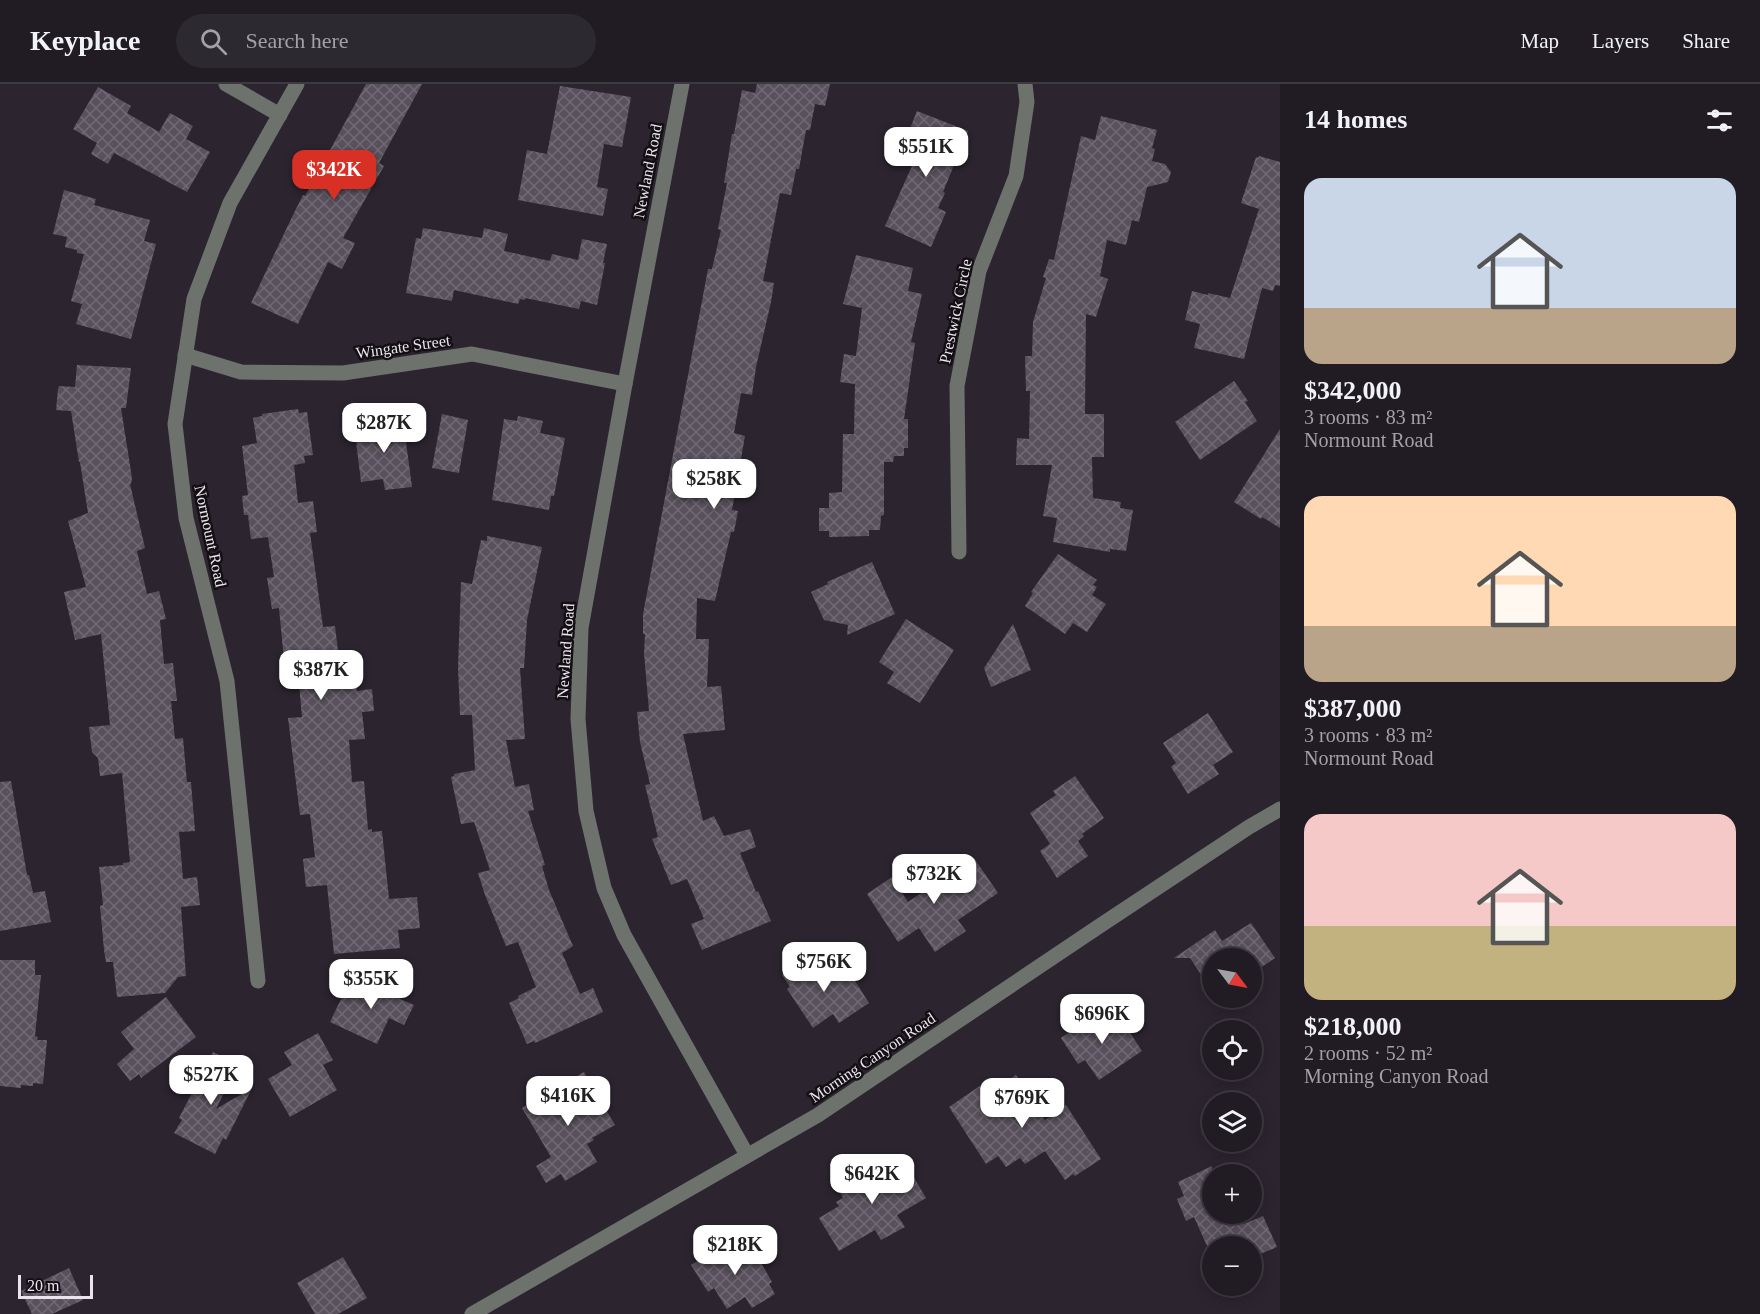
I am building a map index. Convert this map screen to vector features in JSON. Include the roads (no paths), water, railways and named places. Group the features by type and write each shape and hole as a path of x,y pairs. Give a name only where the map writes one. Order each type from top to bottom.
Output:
{"street":[{"path":"226,84 280,115"},
{"name":"Normount Road","path":"258,981 227,681 186,518 175,424 195,299 230,203 297,84"},
{"name":"Newland Road","path":"682,84 581,628 578,719 586,812 604,888 624,935 747,1155"},
{"name":"Prestwick Circle","path":"959,552 957,386 979,271 1016,176 1027,102 1025,84"},
{"name":"Wingate Street","path":"185,355 241,372 343,373 472,354 625,384"},
{"name":"Morning Canyon Road","path":"472,1314 818,1115 1249,827 1280,809"}]}
